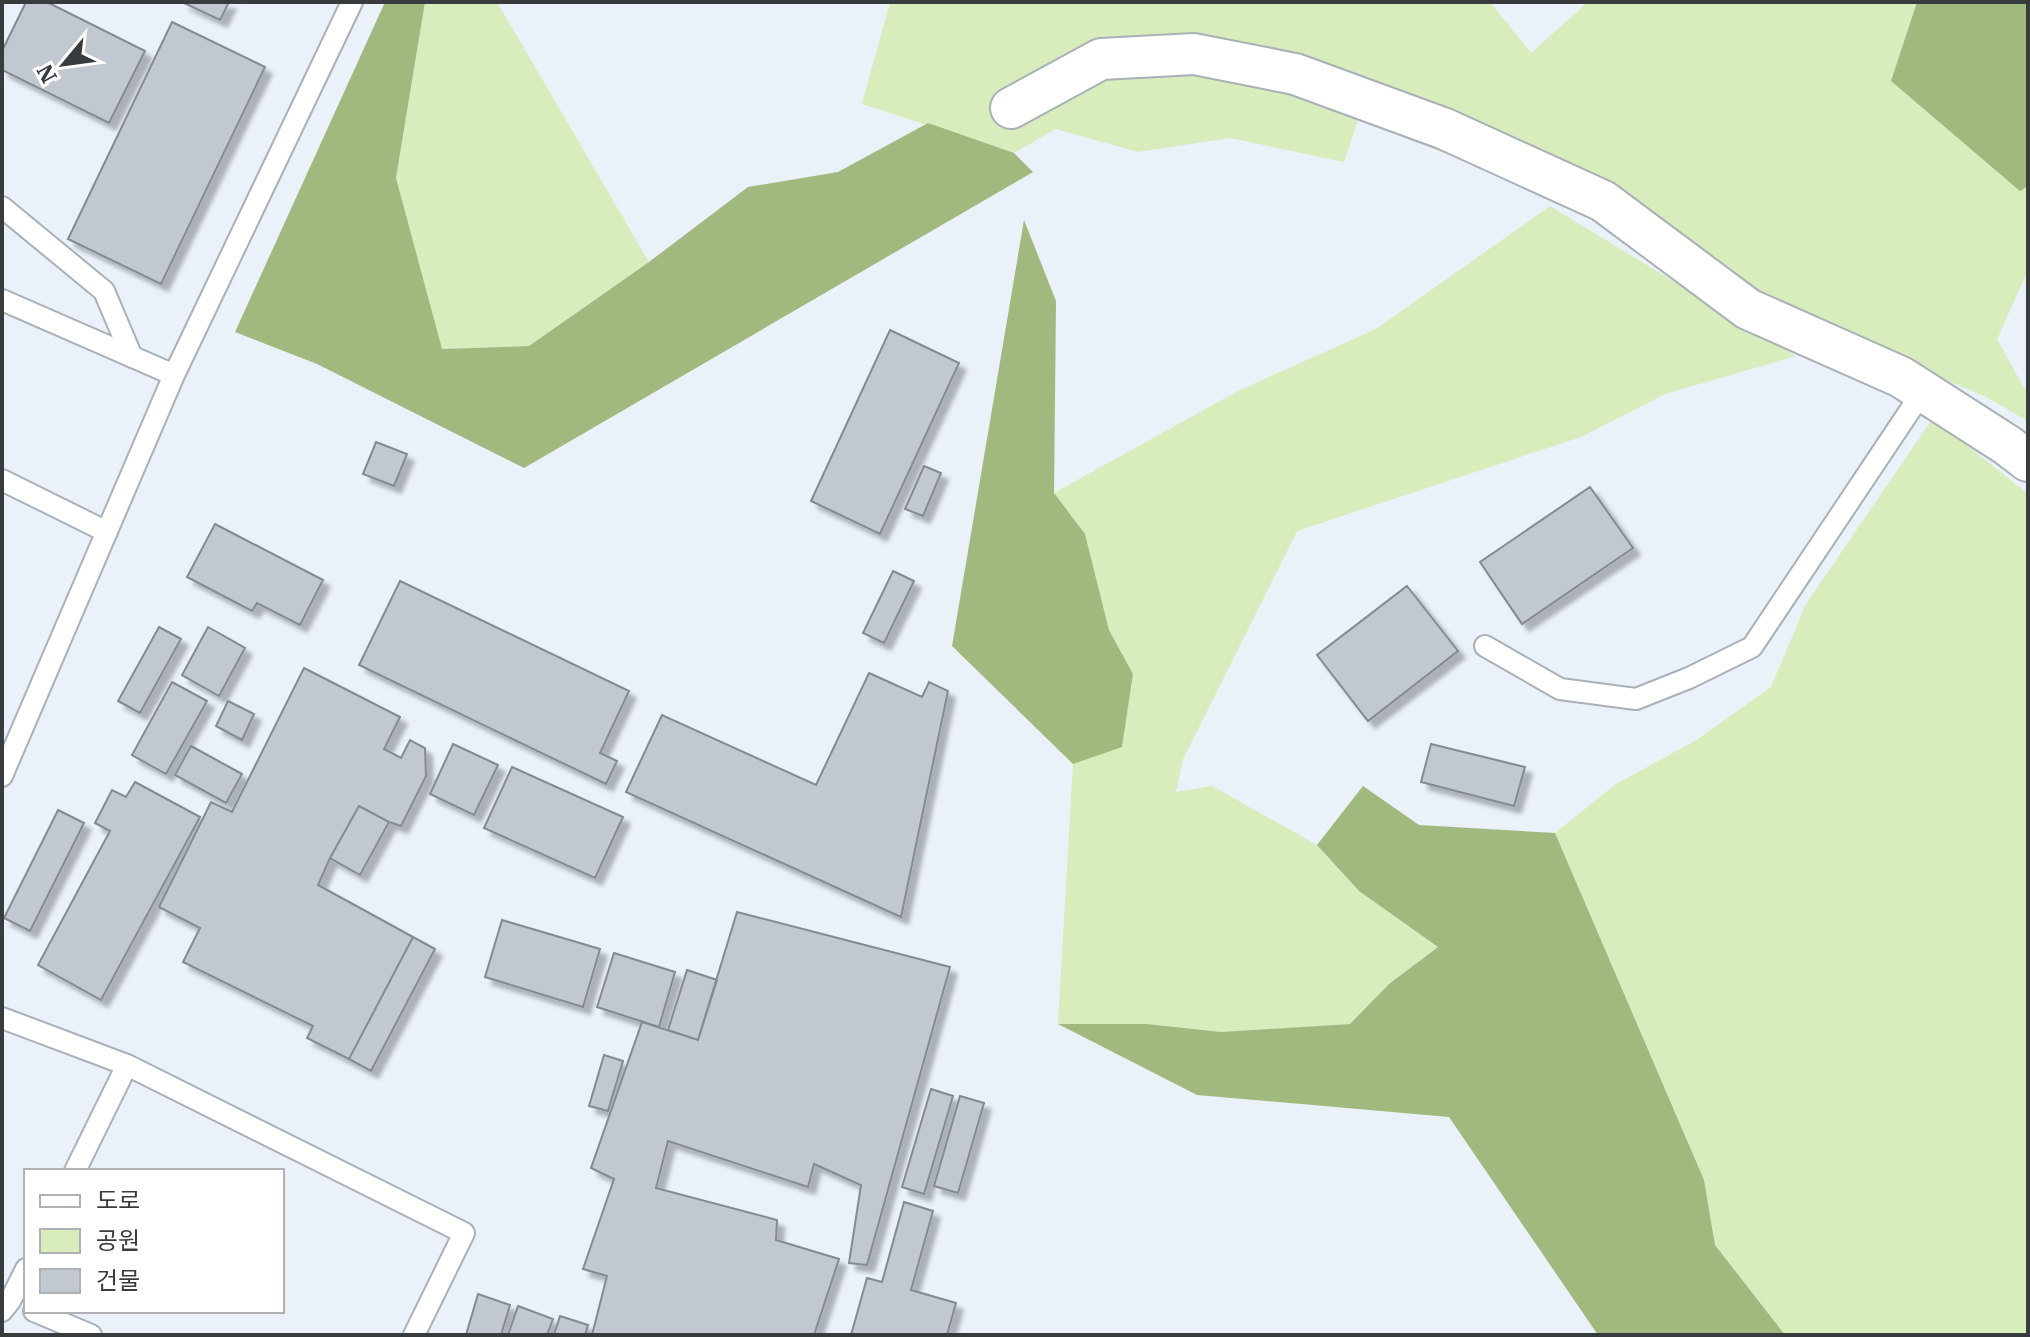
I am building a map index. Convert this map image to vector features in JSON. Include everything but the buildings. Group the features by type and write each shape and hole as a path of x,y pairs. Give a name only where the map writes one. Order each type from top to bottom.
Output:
{"street":[{"path":"1011,108 1101,59 1194,54 1295,74 1445,129 1603,201 1748,309 1901,377 2028,461"}],"lane":[{"path":"2,776 174,375 352,2"},
{"path":"2,207 104,291 132,357"},
{"path":"2,300 174,375"},
{"path":"1485,646 1560,689 1636,699 1689,678 1752,647 1923,391"},
{"path":"2,480 107,532"},
{"path":"2,1018 127,1065 464,1233 414,1335"},
{"path":"76,1169 127,1065"},
{"path":"13,1307 24,1275"},
{"path":"39,1313 91,1335"}],"green space":[{"path":"385,2 425,2 396,178 442,349 529,346 649,262 748,187 838,172 928,123 1014,153 1033,172 524,468 317,364 235,332"},
{"path":"425,2 497,2 649,262 529,346 441,349 396,178"},
{"path":"890,2 1490,2 1531,53 1588,2 1917,2 1891,81 2020,190 2028,186 2028,270 1997,339 2028,395 2028,421 1986,397 1846,338 1496,173 1358,120 1344,162 1230,138 1138,152 1056,129 1014,153 862,104"},
{"path":"1917,2 2028,2 2028,186 2020,191 1891,81"},
{"path":"1550,206 1796,356 1665,394 1581,437 1297,531 1183,759 1176,792 1212,786 1317,845 1359,891 1438,947 1389,984 1350,1024 1221,1032 1147,1024 1058,1024 1073,764 1122,746 1133,674 1109,630 1085,534 1054,493 1238,391 1376,329"},
{"path":"1024,220 1056,301 1054,493 1085,534 1109,630 1133,674 1122,747 1073,764 952,646"},
{"path":"1933,418 2028,494 2028,1335 1785,1335 1715,1245 1704,1180 1555,833 1616,784 1695,741 1771,687 1806,604"},
{"path":"1363,786 1419,825 1555,833 1704,1180 1715,1245 1785,1335 1598,1335 1449,1117 1197,1095 1058,1024 1147,1024 1221,1032 1350,1024 1389,984 1438,947 1359,891 1317,845"}]}
